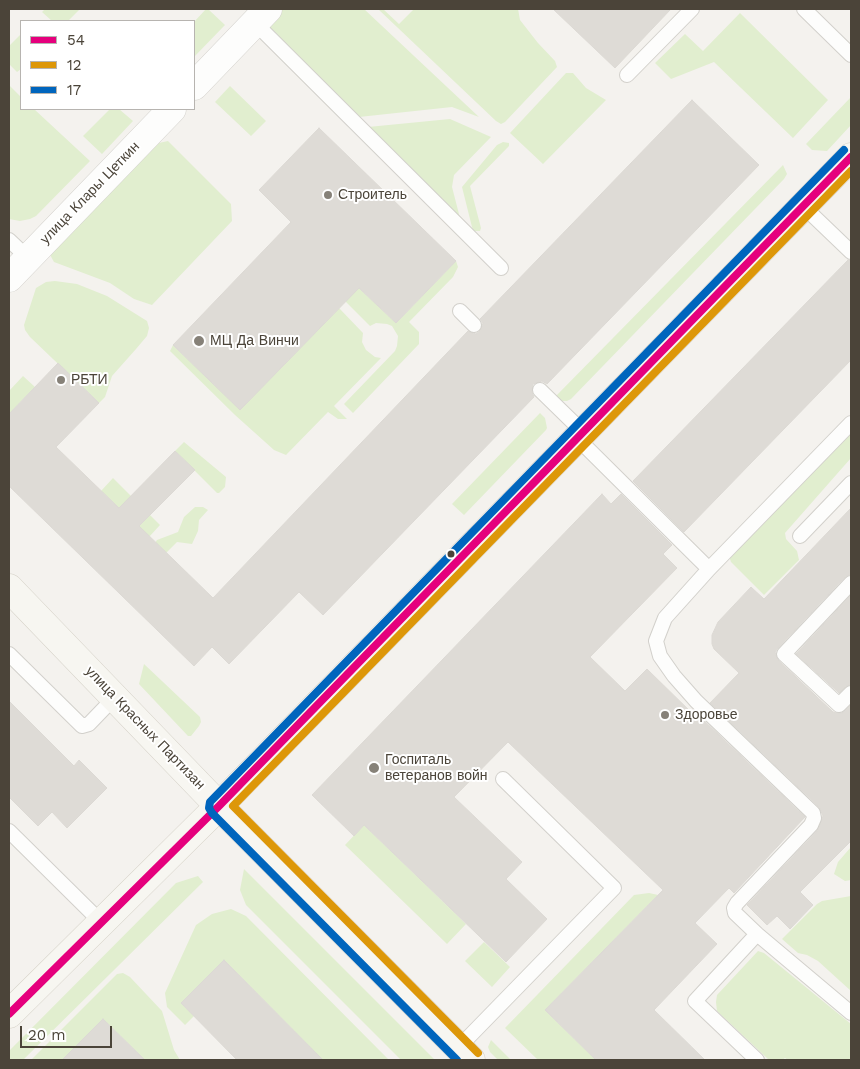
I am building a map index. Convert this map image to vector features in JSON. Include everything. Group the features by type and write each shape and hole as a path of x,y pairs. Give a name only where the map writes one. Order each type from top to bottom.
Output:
{"street":[{"path":"195,85 262,16"},
{"name":"улица Клары Цеткин","path":"9,278 18,249 171,110"},
{"path":"9,1014 219,806 851,157"},
{"name":"улица Красных Партизан","path":"9,588 219,806 464,1054"}],"lane":[{"path":"627,75 692,9"},
{"path":"804,9 851,55"},
{"path":"262,16 501,268"},
{"path":"803,206 851,252"},
{"path":"460,311 474,325"},
{"path":"540,390 580,435 709,569"},
{"path":"851,423 664,618 656,641 660,656 674,676 696,701 813,813 814,818 811,825 734,908 737,916 757,934 851,1013"},
{"path":"800,536 851,483"},
{"path":"851,583 784,654 839,705 851,693"},
{"path":"9,654 82,726 89,724 115,697"},
{"path":"464,1054 614,888 503,779"},
{"path":"9,831 102,923"},
{"path":"757,934 695,1001 757,1060"}],"green space":[{"path":"45,9 80,9 69,20 51,20 42,12"},
{"path":"208,9 225,25 195,56 195,21"},
{"path":"282,9 364,9 479,117 452,107 359,117 266,24"},
{"path":"378,9 383,9 399,24 414,9 518,9 520,20 555,61 557,67 501,124"},
{"path":"740,13 828,100 793,138 714,62 671,79 655,63 685,34 703,51"},
{"path":"20,35 20,70 17,72 9,64 9,46"},
{"path":"566,73 573,73 586,88 606,100 543,164 510,133"},
{"path":"9,85 20,96 20,110 35,110 90,161 36,216 20,221 9,219"},
{"path":"230,86 266,121 251,136 215,102"},
{"path":"851,97 851,125 827,151 812,150 806,144"},
{"path":"109,110 120,110 133,121 102,154 83,136"},
{"path":"450,119 491,137 454,175 452,187 460,218 368,127"},
{"path":"168,141 231,204 232,221 152,305 134,299 110,283 54,262 49,253 159,143"},
{"path":"503,142 509,143 509,146 470,186 481,228 480,231 473,231 462,187 497,145"},
{"path":"783,165 787,174 784,179 571,399 559,401 555,397"},
{"path":"456,261 458,267 453,277 409,322 419,332 419,344 353,413 344,404 395,351 398,336 392,326 387,324 376,323 370,326 345,301 358,287 396,323"},
{"path":"55,281 77,284 107,296 147,321 149,328 147,336 112,376 105,397 99,403 25,330 24,325 36,288 46,282"},
{"path":"339,308 363,333 362,342 366,350 375,357 381,358 334,406 347,419 338,419 328,412 286,455 274,450 235,415 170,351 173,345 240,409"},
{"path":"23,376 35,387 9,414 9,391"},
{"path":"540,413 545,418 546,430 464,515 452,504"},
{"path":"851,430 851,458 785,533 786,539 797,551 799,560 764,595 731,562 729,556"},
{"path":"184,442 226,477 225,487 219,493 175,451"},
{"path":"113,478 160,525 149,537 101,491"},
{"path":"195,507 203,507 208,510 199,520 198,531 192,544 177,542 166,553 155,543 157,540 178,532 184,517"},
{"path":"144,664 200,717 201,722 191,736 188,736 139,684"},
{"path":"364,825 466,924 447,944 345,845"},
{"path":"851,847 851,880 845,881 834,874 838,862"},
{"path":"244,869 435,1060 401,1060 246,905 240,890"},
{"path":"198,876 203,882 23,1060 9,1060 9,1051 176,883"},
{"path":"649,893 658,895 545,1010 596,1060 538,1060 505,1028 634,895"},
{"path":"851,896 851,991 818,961 798,953 782,939 817,904 822,901"},
{"path":"231,909 246,916 389,1060 323,1060 224,960 181,1003 194,1016 185,1025 167,1007 165,993 196,925 212,914"},
{"path":"484,942 510,967 492,987 465,961"},
{"path":"758,951 764,953 851,1024 851,1060 788,1060 785,1058 782,1060 769,1060 717,1011 717,995"},
{"path":"123,973 130,977 162,1011 174,1050 180,1060 145,1060 103,1019 62,1060 31,1060 117,974"},
{"path":"491,1040 511,1060 498,1060 490,1052 488,1047"}],"building":[{"path":"553,9 671,9 615,68"},
{"path":"692,100 759,165 547,384 542,381 533,384 532,392 534,397 323,615 299,592 229,664 212,647 194,666 9,486 9,414 58,363 99,403 56,447 119,508 175,451 195,470 139,526 213,598 468,331 476,334 480,331 483,323 480,319"},
{"path":"319,128 456,261 396,323 359,288 240,410 173,345 291,222 259,190"},
{"path":"848,260 851,261 851,360 684,532 633,481"},
{"path":"602,494 611,504 621,494 672,545 663,554 677,568 590,657 625,691 647,669 696,717 698,715 805,817 734,893 729,888 695,923 717,944 654,1010 705,1060 596,1060 545,1010 663,890 508,742 454,797 522,862 506,879 547,919 506,962 364,825 354,836 312,795"},
{"path":"851,508 851,574 845,577 775,652 778,660 833,712 842,713 851,705 851,841 800,892 813,905 790,929 777,916 767,925 747,905 817,831 823,816 819,807 710,703 739,673 714,649 712,635 718,622 751,587 764,599"},
{"path":"851,595 851,684 839,693 796,654"},
{"path":"9,701 74,766 79,760 107,788 67,828 52,812 38,826 9,797"},
{"path":"224,960 323,1060 237,1060 181,1003"},
{"path":"103,1019 145,1060 62,1060"}],"transit line":[{"name":"17","path":"457,1060 212,813 209,808 210,802 844,150"},
{"name":"54","path":"9,1014 219,806 851,157"},
{"name":"12","path":"478,1053 233,806 851,171"}],"place":[{"name":"Строитель","path":"328,195"},
{"name":"МЦ Да Винчи","path":"199,341"},
{"name":"РБТИ","path":"61,380"},
{"name":"Здоровье","path":"665,715"},
{"name":"Госпиталь ветеранов войн","path":"374,768"}]}
